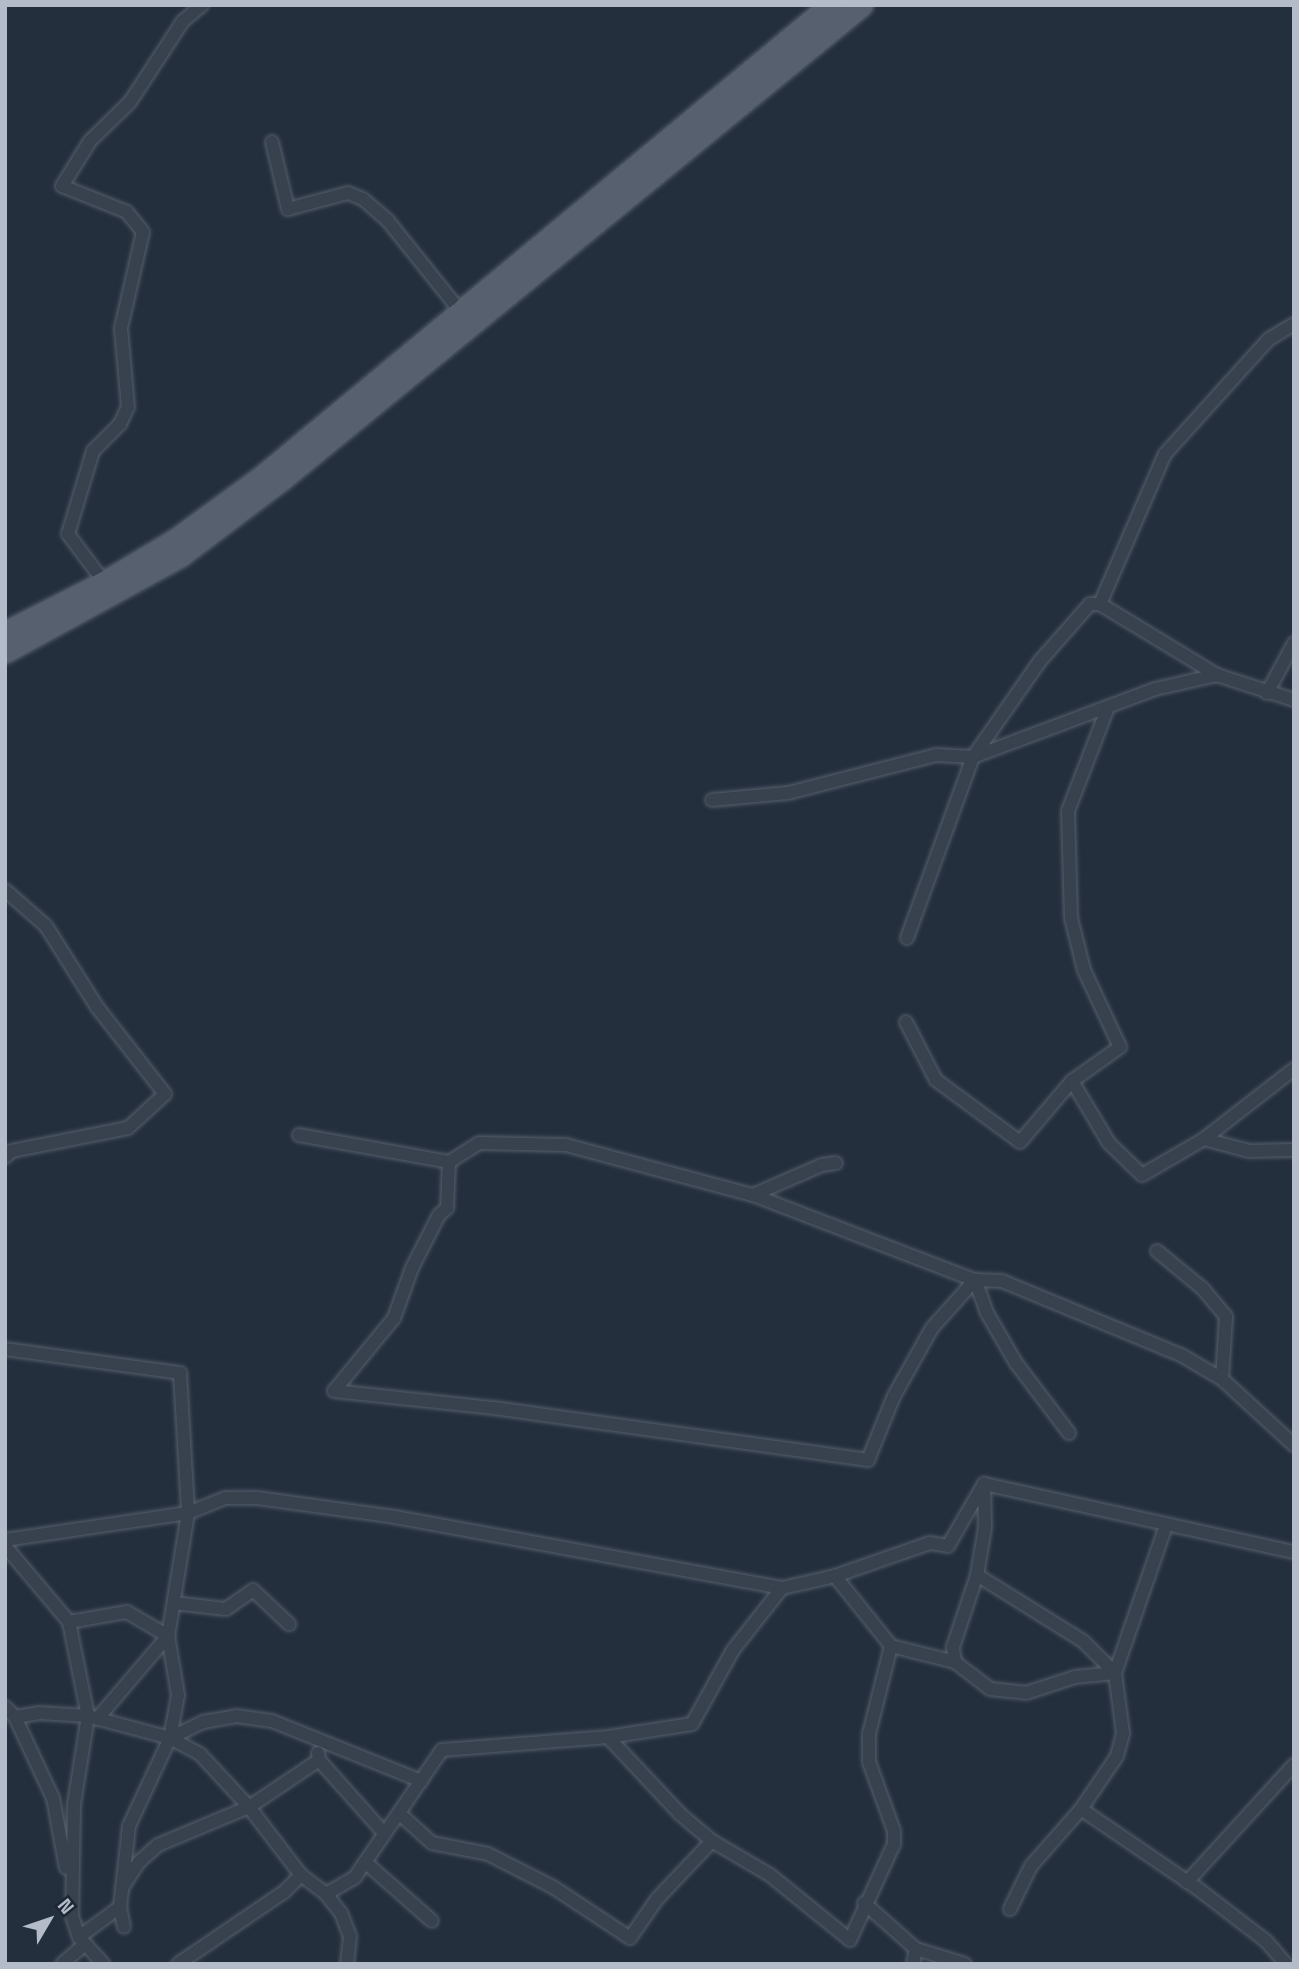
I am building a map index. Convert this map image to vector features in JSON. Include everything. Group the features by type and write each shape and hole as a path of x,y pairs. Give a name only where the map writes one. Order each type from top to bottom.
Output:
{"main road":[{"path":"5,632 104,582 176,539 261,477 830,5"},
{"path":"5,652 190,548 281,480 862,5"}],"street":[{"path":"104,582 68,534 93,451 120,424 128,407 121,328 143,232 127,212 62,186 90,141 130,102 183,21 202,5"},
{"path":"272,142 288,209 348,193 363,199 388,221 460,311"},
{"path":"1100,604 1165,454 1269,339 1294,324"},
{"path":"907,938 973,757 1040,661 1090,604 1100,604 1217,675 1294,700"},
{"path":"1267,693 1294,643"},
{"path":"712,800 788,793 936,755 973,757 1107,710 1155,690 1217,675"},
{"path":"906,1022 945,1089 1020,1142 1072,1081 1120,1047 1084,970 1071,918 1068,811 1107,710"},
{"path":"5,890 46,926 97,1007 166,1094 128,1128 12,1151 5,1157"},
{"path":"1072,1081 1109,1143 1142,1175 1204,1139 1294,1069"},
{"path":"299,1135 449,1162 479,1143 566,1145 753,1195 975,1280 1002,1281 1102,1320 1222,1379 1294,1445"},
{"path":"1204,1139 1249,1151 1294,1150"},
{"path":"449,1162 447,1208 439,1215 412,1268 394,1318 334,1391 494,1408 868,1460 894,1396 932,1328 975,1280"},
{"path":"753,1195 822,1165 836,1163"},
{"path":"1157,1251 1203,1289 1226,1316 1222,1379"},
{"path":"975,1280 987,1313 1016,1363 1069,1433"},
{"path":"5,1349 180,1373 188,1513 168,1636 178,1695 170,1738 129,1826 120,1907 124,1927"},
{"path":"5,1540 188,1513 225,1498 257,1498 395,1517 782,1588 835,1576 930,1544 948,1546 984,1484"},
{"path":"984,1484 1166,1527 1294,1552"},
{"path":"955,1662 953,1647 977,1575 985,1527 984,1484"},
{"path":"1010,1909 1031,1866 1081,1809 1116,1756 1123,1733 1115,1673 1166,1527"},
{"path":"5,1546 69,1622 93,1717 74,1804 70,1888"},
{"path":"977,1575 1083,1641 1115,1673"},
{"path":"835,1576 891,1646 955,1662 990,1689 1026,1693 1075,1678 1115,1673"},
{"path":"326,1894 355,1877 442,1750 608,1737 686,1727 696,1720 733,1650 782,1588"},
{"path":"174,1603 226,1609 253,1590 289,1623"},
{"path":"69,1622 127,1612 168,1636"},
{"path":"93,1717 168,1636"},
{"path":"608,1737 680,1814 712,1841 769,1875 847,1940 894,1844 894,1831 869,1762 869,1734 891,1646"},
{"path":"5,1707 15,1717 53,1798 81,1941 103,1964"},
{"path":"15,1717 40,1713 93,1717 170,1738 200,1754 249,1807 301,1875 326,1894 341,1913 350,1936 347,1964"},
{"path":"170,1738 203,1722 236,1716 272,1721 421,1781"},
{"path":"317,1740 319,1760 384,1833"},
{"path":"122,1888 139,1862 158,1845 249,1807 319,1760"},
{"path":"1187,1882 1294,1765"},
{"path":"1081,1809 1187,1882 1266,1941 1286,1964"},
{"path":"400,1814 432,1843 488,1854 553,1887 630,1938 657,1899 712,1841"},
{"path":"365,1862 432,1921"},
{"path":"178,1964 284,1892 301,1875"},
{"path":"864,1903 916,1948 965,1964"},
{"path":"62,1964 81,1941 120,1907"},
{"path":"913,1964 916,1948"}]}
